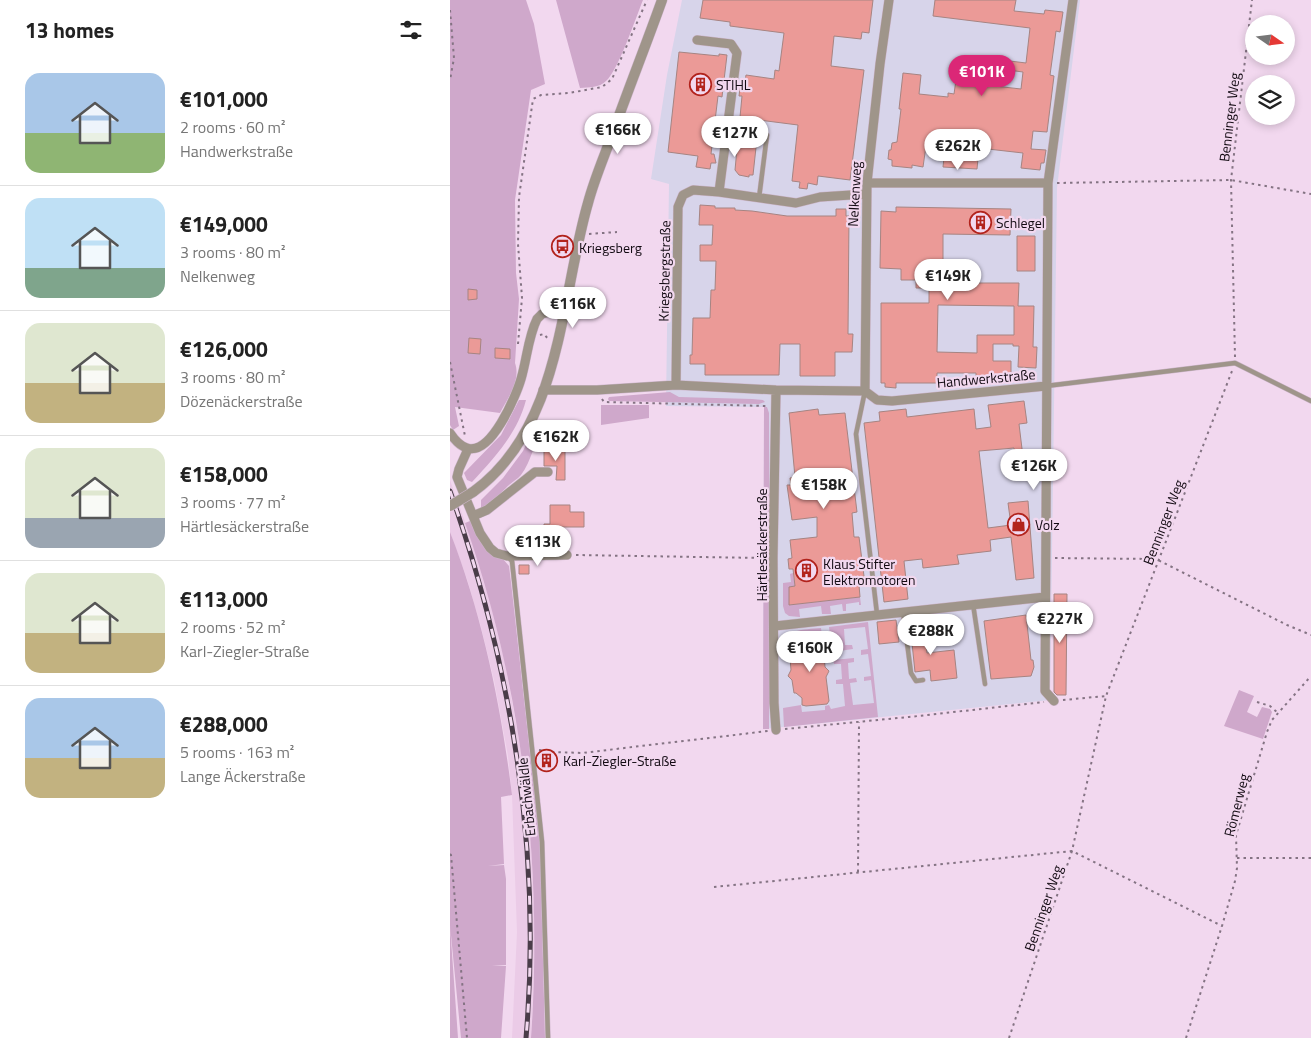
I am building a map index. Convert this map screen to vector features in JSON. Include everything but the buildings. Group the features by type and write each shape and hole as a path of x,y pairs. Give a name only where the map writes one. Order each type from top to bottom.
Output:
{"street":[{"path":"450,506 472,492 495,473 510,455 532,419 557,345 580,232 596,178 662,0"},
{"name":"Nelkenweg","path":"865,391 866,194 889,0"},
{"name":"Handwerkstraße","path":"543,390 597,390 676,385 776,390 865,391 877,400 892,401 1046,386 1048,183 1073,0"},
{"path":"697,40 731,44 737,53 720,192"},
{"path":"867,183 1048,183"},
{"name":"Kriegsbergstraße","path":"676,385 678,207 683,195 693,190 796,203 820,197 866,194"},
{"path":"450,433 457,441 468,448 476,448 486,443 513,402 537,319 542,314 564,308"},
{"path":"1046,386 1045,691 1054,701"},
{"name":"Härtlesäckerstraße","path":"776,390 773,558 778,703 776,730"},
{"path":"468,448 458,469 457,477 472,516 490,548 496,553 508,556 568,555"},
{"path":"472,516 487,510 535,472 548,472"},
{"path":"775,626 1045,597"}],"lane":[{"path":"759,198 767,135"},
{"path":"1046,386 1235,363 1311,401"},
{"path":"865,391 856,434 877,614"},
{"name":"Erbachwäldle","path":"508,556 512,561 542,842 548,1038"},
{"path":"973,604 985,684"},
{"path":"903,612 910,673 916,681 923,680"}],"path":[{"path":"518,350 522,298 518,244 519,197 533,99 541,95 569,93 602,87 612,79 647,0"},
{"name":"Benninger Weg","path":"1009,1038 1072,851 1106,696 1235,363 1231,180 1252,0"},
{"path":"450,10 454,58 450,80"},
{"path":"1048,183 1231,180 1311,194"},
{"path":"580,232 589,234 617,232"},
{"path":"530,344 538,344 540,334 544,334 547,339 557,345"},
{"path":"450,362 468,448"},
{"path":"597,390 604,402 775,407"},
{"path":"568,555 773,558"},
{"path":"1045,558 1158,560 1311,635"},
{"name":"Römerweg","path":"1186,1038 1235,881 1236,835 1267,732 1272,720 1311,676"},
{"path":"532,749 582,753 776,730 1106,696"},
{"path":"1257,702 1270,706 1278,713"},
{"path":"858,872 859,722"},
{"path":"714,887 1072,851 1222,926"},
{"path":"450,854 466,1038"},
{"path":"1237,858 1311,858"}],"shaded area":[{"path":"450,0 526,0 534,24 545,84 531,90 515,200 516,273 519,299 515,382 500,413 455,407 459,426 453,430 450,425"},
{"path":"556,0 643,0 616,67 606,81 600,85 580,88"},
{"path":"682,0 1080,0 1057,188 1050,700 763,729 764,407 666,406 669,184 651,179 667,75"},
{"path":"670,392 679,397 752,399 765,402 759,404 609,401 608,399 609,397"},
{"path":"519,400 526,400 511,434 497,454 472,482 467,480 464,473 501,435"},
{"path":"601,405 649,405 649,418 601,425"},
{"path":"764,407 767,407 769,413 769,729 763,729"},
{"path":"538,420 543,423 525,470 492,502 481,508 481,500 503,478 523,451"},
{"path":"450,480 483,572 505,663 522,756 531,844 535,932 531,1038 512,1038 517,932 512,795 508,756 494,680 481,627 467,579 450,532"},
{"path":"470,521 509,566 540,843 545,1038 531,1038 534,973 534,907 531,842 515,713 485,585 465,523"},
{"path":"450,532 472,596 489,662 502,728 512,795 501,797 504,864 488,866 504,865 506,879 506,965 492,966 506,966 501,1038 461,1038 450,925"},
{"path":"793,573 795,586 789,605 860,597 861,605 859,605 859,602 846,604 846,611 843,611 842,604 830,606 831,614 822,614 821,606 799,609 800,617 789,616 785,613 783,606 783,583 791,582 790,574"},
{"path":"868,622 878,717 784,727 783,708 801,705 802,712 825,710 825,706 829,705 831,709 845,706 843,684 836,684 836,680 842,679 841,664 834,664 833,660 854,658 854,662 848,663 849,679 856,678 857,682 850,683 853,705 874,703 871,680 864,681 864,677 871,676 868,654 861,655 861,650 868,649 865,627 844,629 845,645 852,645 853,649 832,652 829,627"},
{"path":"821,628 823,643 820,640 815,640 814,634 792,637 787,654 783,654 785,639 789,635 800,630"},
{"path":"1239,690 1254,696 1247,712 1257,717 1262,707 1270,709 1272,712 1263,739 1224,726"},
{"path":"450,925 458,1038 450,1038"}],"railway":[{"path":"450,491 472,557 490,624 506,692 517,761 530,899 530,969 526,1038"}],"place":[{"name":"STIHL","path":"700,84"},
{"name":"Schlegel","path":"980,222"},
{"name":"Kriegsberg","path":"563,247"},
{"name":"Volz","path":"1019,524"},
{"name":"Klaus Stifter Elektromotoren","path":"807,571"},
{"name":"Karl-Ziegler-Straße","path":"547,760"}]}
